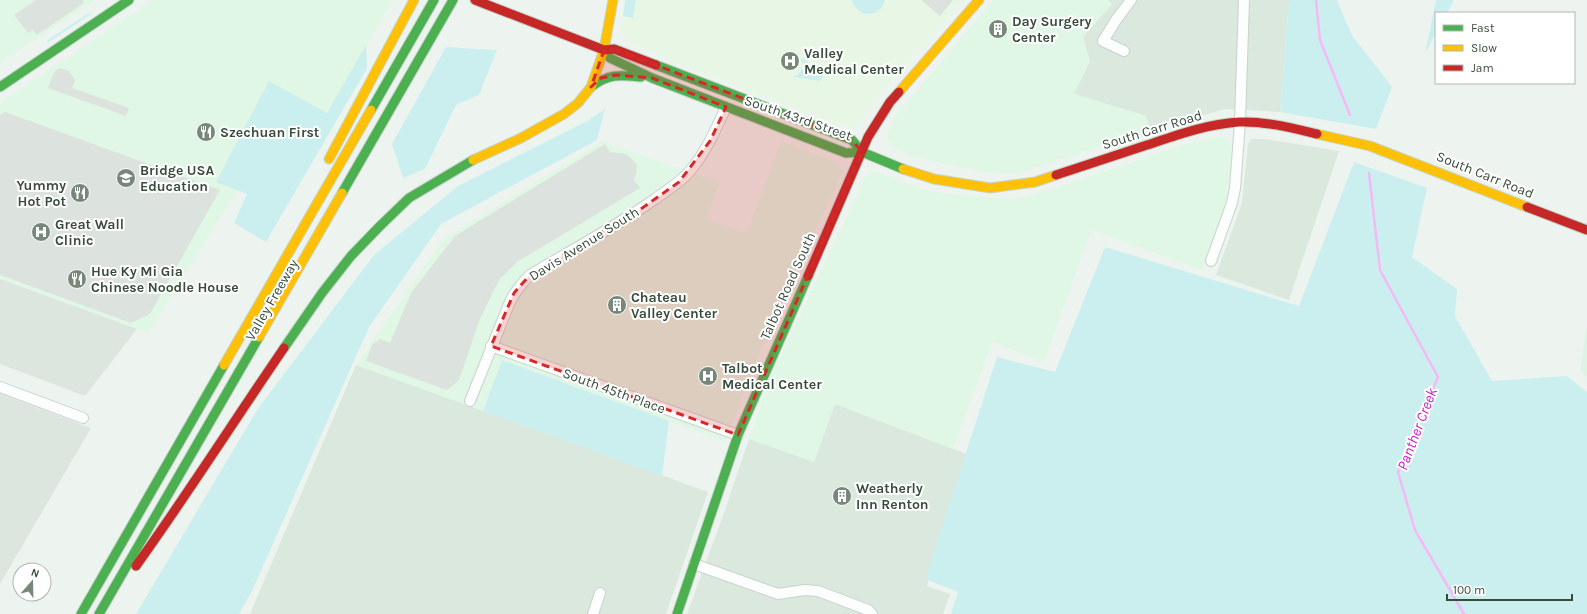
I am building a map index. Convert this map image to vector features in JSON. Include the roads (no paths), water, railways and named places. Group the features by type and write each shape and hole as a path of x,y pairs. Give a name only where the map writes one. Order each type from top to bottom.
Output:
{"main road":[{"path":"0,86 128,0"},
{"path":"326,165 414,0"},
{"name":"Valley Freeway","path":"81,614 434,0"},
{"path":"99,614 453,0"},
{"name":"Valley Freeway","path":"107,614 461,0"},
{"name":"South 43rd Street","path":"475,0 604,50 614,49 851,139 862,152"},
{"path":"591,87 604,50 613,0"},
{"name":"Talbot Road South","path":"677,614 738,435 862,152 878,119 890,102 979,0"},
{"name":"South 43rd Street","path":"604,50 610,58 652,78 846,153 862,152"},
{"path":"136,566 172,516 236,417 322,293 351,256 409,198 473,160 521,138 564,114 578,103 591,87 601,78 616,75 652,78"},
{"name":"South Carr Road","path":"862,152 934,179 990,188 1035,182 1185,132 1213,125 1240,122 1289,127 1370,146 1587,230"},
{"path":"256,290 258,305"}],"street":[{"path":"1124,50 1103,41 1131,0"},
{"path":"1211,261 1232,203 1235,188 1240,122 1244,0"},
{"name":"Davis Avenue South","path":"470,401 491,346 514,293 530,274 638,211 679,182 690,172 700,158 726,107"},
{"name":"South 45th Place","path":"491,346 738,435"},
{"path":"0,388 83,418"},
{"path":"694,564 778,594 805,590 818,591 868,610 872,614"},
{"path":"593,614 600,593"}],"waterway":[{"name":"Panther Creek","path":"1316,0 1320,40 1350,115"},
{"name":"Panther Creek","path":"1369,173 1380,270 1438,377 1398,472 1415,530 1464,614"}],"place":[{"name":"Day Surgery Center","path":"998,29"},
{"name":"Valley Medical Center","path":"790,61"},
{"name":"Szechuan First","path":"206,132"},
{"name":"Bridge USA Education","path":"126,178"},
{"name":"Yummy Hot Pot","path":"80,193"},
{"name":"Great Wall Clinic","path":"41,232"},
{"name":"Hue Ky Mi Gia Chinese Noodle House","path":"77,279"},
{"name":"Chateau Valley Center","path":"617,305"},
{"name":"Talbot Medical Center","path":"708,376"},
{"name":"Weatherly Inn Renton","path":"842,496"}]}
